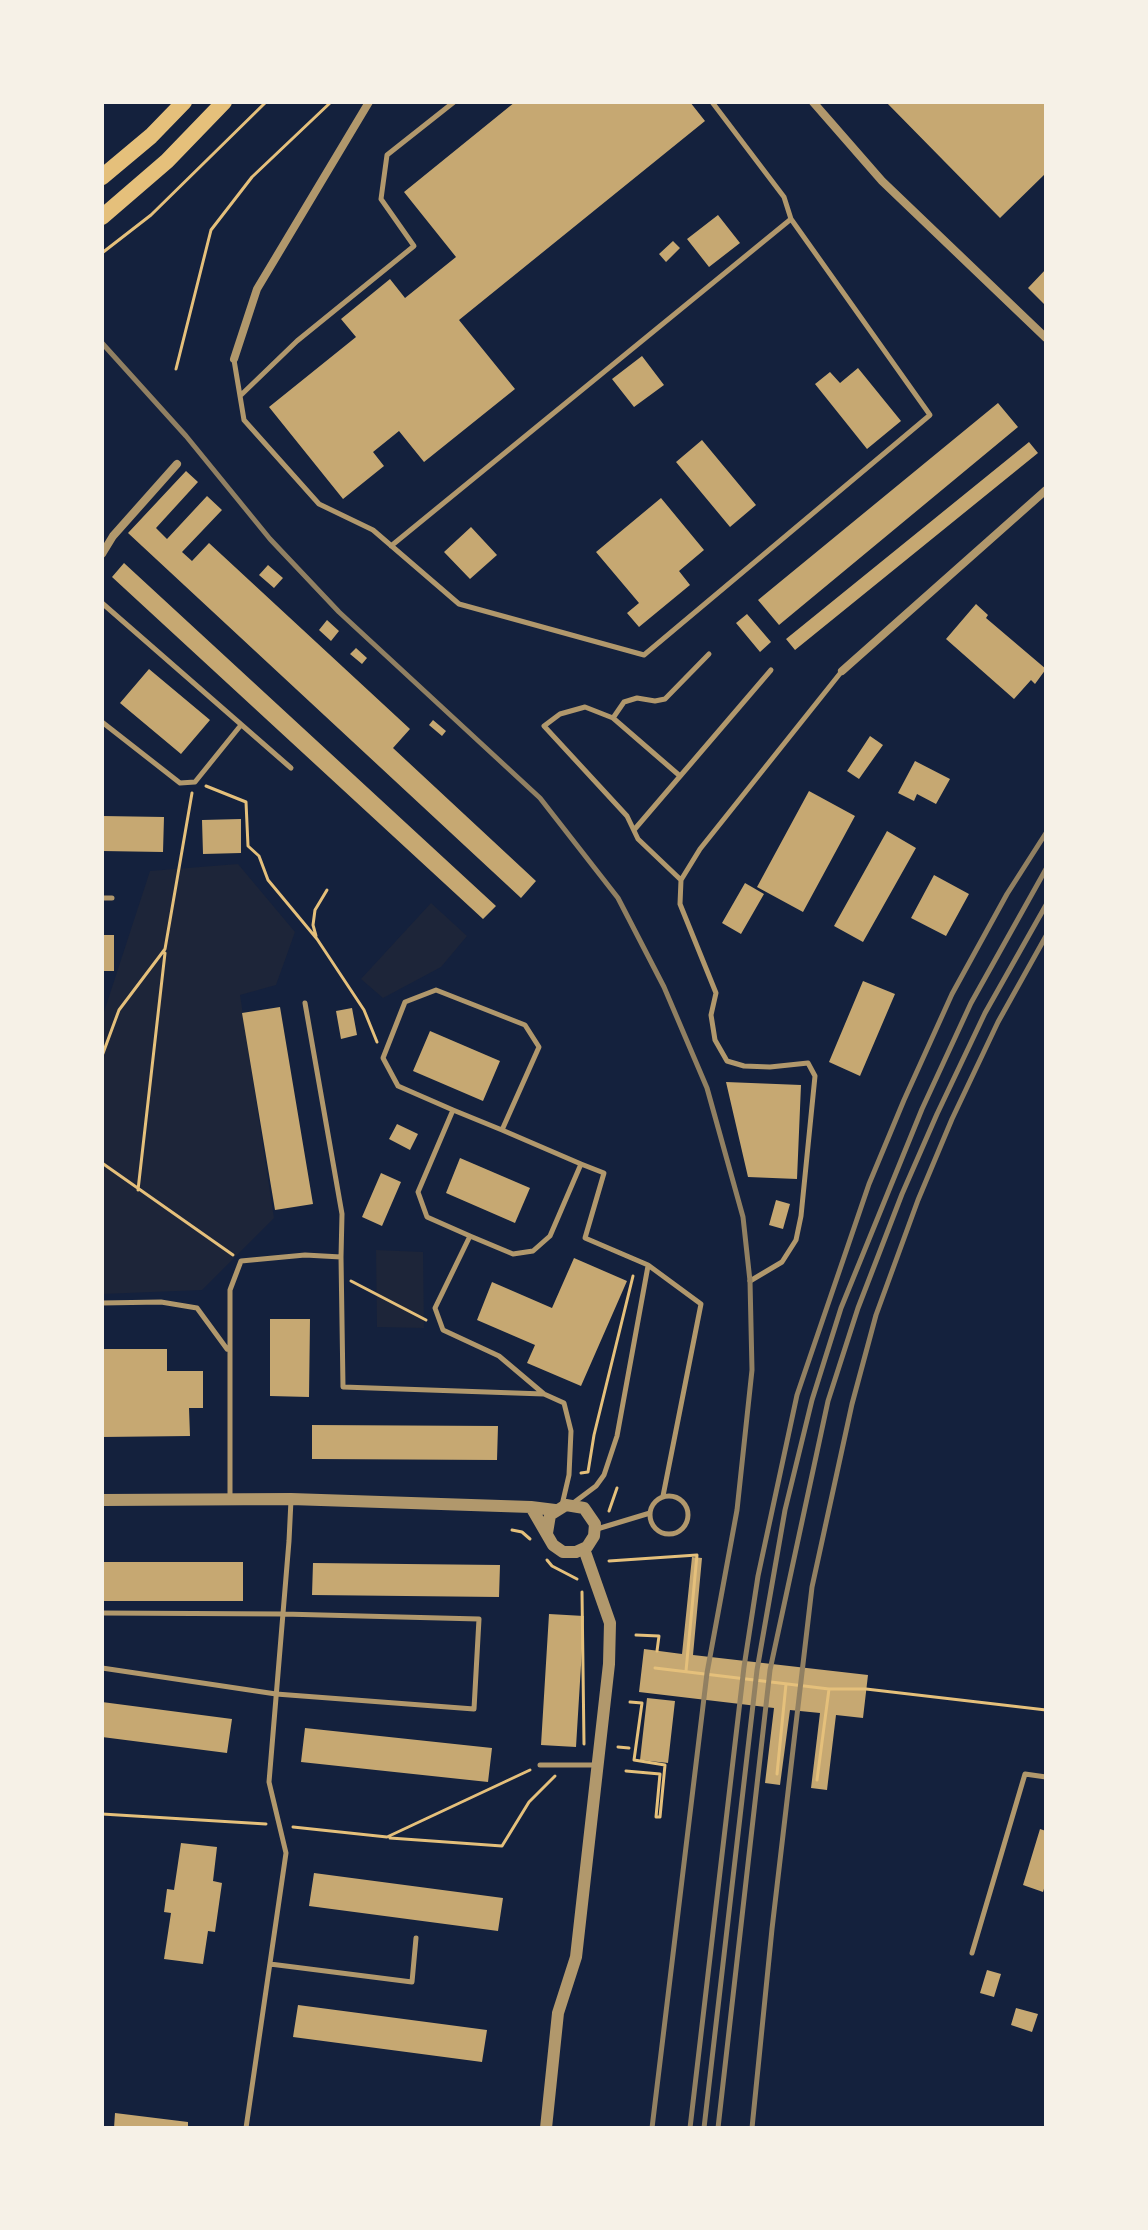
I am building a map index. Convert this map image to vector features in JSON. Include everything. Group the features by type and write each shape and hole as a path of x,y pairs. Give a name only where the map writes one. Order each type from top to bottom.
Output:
{"main road":[{"path":"102,177 151,136 184,102"},
{"path":"102,217 167,161 224,102"}],"street":[{"path":"234,359 257,289 369,102"},
{"path":"813,102 882,181 1046,338"},
{"path":"102,554 113,536 177,464"},
{"path":"842,671 1046,490"},
{"path":"102,1500 230,1498 563,1507 589,1512 595,1530 592,1542 576,1552 563,1552 553,1545 531,1507"},
{"path":"547,1533 548,1521 563,1507"},
{"path":"546,2128 558,2013 576,1957 609,1664 610,1623 584,1549"}],"lane":[{"path":"240,396 297,341 414,246 381,199 387,155 454,102"},
{"path":"234,359 244,420 319,504 373,530 459,604 644,655 930,415 791,219 784,197 712,102"},
{"path":"391,546 791,219"},
{"path":"102,603 291,768"},
{"path":"613,718 624,702 637,698 665,699 709,654"},
{"path":"634,830 771,670"},
{"path":"750,1281 782,1262 796,1240 815,1076 808,1063 770,1067 744,1066 727,1061 715,1040 711,1015 716,993 680,904 681,880 700,849 842,671"},
{"path":"680,776 613,718 585,707 560,714 544,726 627,816 638,839 681,880"},
{"path":"102,722 180,783 195,782 241,725"},
{"path":"102,898 112,898"},
{"path":"502,1130 539,1047 525,1025 436,990 405,1002 383,1058 398,1086 453,1110 604,1173 585,1238 648,1265 701,1304 663,1496"},
{"path":"305,1003 342,1214 343,1387 544,1394"},
{"path":"453,1110 418,1192 427,1217 470,1236 513,1254 533,1251 550,1236 581,1164"},
{"path":"470,1236 435,1308 443,1330 499,1356 544,1394 564,1403 571,1431 569,1475 563,1507"},
{"path":"230,1498 230,1290 241,1261 305,1255 341,1257"},
{"path":"563,1507 596,1486 604,1475 617,1436 648,1265"},
{"path":"102,1303 161,1302 197,1308 228,1350"},
{"path":"663,1496 678,1497 685,1504 688,1514 684,1527 675,1533 661,1532 653,1525 650,1513 655,1502 663,1496"},
{"path":"246,2128 286,1853 269,1782 291,1499"},
{"path":"595,1530 650,1513"},
{"path":"102,1613 479,1619 474,1709 276,1694 102,1668"},
{"path":"540,1765 599,1765"},
{"path":"972,1953 1025,1774 1046,1777"},
{"path":"270,1964 412,1982 416,1938"}],"path":[{"path":"102,253 151,215 266,102"},
{"path":"176,369 211,230 252,177 331,102"},
{"path":"138,1190 165,949 195,782 246,802 248,846 259,856 268,880 317,939 364,1010 383,1058"},
{"path":"317,939 313,925 315,910 327,890"},
{"path":"102,1056 119,1010 165,949"},
{"path":"102,1163 241,1261"},
{"path":"569,1475 588,1472 594,1435 637,1260"},
{"path":"341,1275 443,1330"},
{"path":"609,1511 617,1488"},
{"path":"609,1561 697,1555 686,1671"},
{"path":"579,1765 586,1744 582,1584"},
{"path":"636,1635 659,1636 657,1651"},
{"path":"655,1668 1046,1710"},
{"path":"777,1774 786,1684"},
{"path":"817,1780 829,1689"},
{"path":"626,1771 660,1774 656,1817 660,1817 665,1765 634,1760 639,1750 642,1703 630,1702"},
{"path":"618,1747 629,1748"},
{"path":"387,1837 540,1765"},
{"path":"102,1814 279,1825 502,1846 529,1802 557,1774"}],"shaded area":[{"path":"238,864 295,932 276,985 240,995 274,1218 202,1290 102,1294 102,1018 150,871"},
{"path":"431,903 467,936 441,967 383,998 361,979"},
{"path":"376,1250 423,1252 424,1328 377,1327"}],"building":[{"path":"515,102 690,102 705,121 459,320 515,389 424,462 399,431 373,452 384,466 343,499 269,407 356,337 341,319 390,279 405,298 456,257 404,192"},
{"path":"886,102 1046,102 1046,173 1000,218"},
{"path":"718,215 740,243 709,267 687,239"},
{"path":"673,241 680,248 666,262 659,254"},
{"path":"1046,269 1046,306 1028,288"},
{"path":"642,356 664,385 634,407 612,379"},
{"path":"858,368 901,421 867,449 815,384 830,372 840,383"},
{"path":"998,403 1018,427 779,625 758,600"},
{"path":"702,440 756,505 730,527 676,462"},
{"path":"1029,442 1038,453 795,650 786,639"},
{"path":"186,471 198,482 156,528 167,539 207,496 222,510 182,552 192,561 209,543 410,729 393,748 536,881 521,898 128,533"},
{"path":"661,498 704,550 679,571 690,585 639,627 627,613 639,603 596,552"},
{"path":"471,527 497,555 470,579 444,552"},
{"path":"124,563 496,906 483,919 112,577"},
{"path":"268,565 283,578 274,588 259,575"},
{"path":"976,604 988,615 986,618 1046,669 1035,684 1031,680 1014,699 946,639"},
{"path":"747,614 771,642 760,652 736,623"},
{"path":"327,620 339,631 331,641 319,630"},
{"path":"356,648 367,658 362,664 350,654"},
{"path":"149,669 210,720 181,754 120,703"},
{"path":"433,720 446,731 442,736 429,725"},
{"path":"870,736 883,745 859,779 847,771"},
{"path":"915,761 950,779 936,804 917,794 914,801 898,793"},
{"path":"809,791 855,816 803,912 757,887"},
{"path":"102,816 164,817 163,852 102,851"},
{"path":"241,819 241,853 203,854 202,820"},
{"path":"887,831 916,848 863,942 834,926"},
{"path":"934,875 969,894 946,936 911,918"},
{"path":"745,883 764,894 741,934 722,923"},
{"path":"102,935 114,935 114,971 102,971"},
{"path":"863,981 895,994 860,1076 829,1062"},
{"path":"280,1007 313,1204 275,1210 242,1013"},
{"path":"352,1008 357,1035 341,1039 336,1011"},
{"path":"430,1031 500,1061 483,1101 413,1071"},
{"path":"726,1082 801,1085 797,1179 748,1177"},
{"path":"397,1124 418,1134 410,1150 389,1139"},
{"path":"460,1158 530,1188 515,1223 446,1193"},
{"path":"381,1173 401,1182 382,1226 362,1217"},
{"path":"776,1200 790,1204 783,1229 769,1225"},
{"path":"574,1258 627,1281 581,1386 527,1363 535,1345 477,1320 492,1282 552,1308"},
{"path":"270,1319 310,1319 309,1397 270,1396"},
{"path":"102,1349 167,1349 167,1371 203,1371 203,1408 189,1408 190,1436 102,1437"},
{"path":"312,1425 498,1426 497,1460 312,1459"},
{"path":"692,1557 702,1558 693,1655 868,1675 863,1718 836,1715 827,1790 811,1788 820,1713 790,1710 780,1785 765,1783 774,1708 639,1692 644,1649 682,1654"},
{"path":"102,1562 243,1562 243,1601 102,1601"},
{"path":"313,1563 500,1565 499,1597 312,1595"},
{"path":"549,1614 584,1616 576,1747 541,1745"},
{"path":"647,1698 675,1701 668,1763 640,1760"},
{"path":"102,1702 232,1719 227,1753 102,1737"},
{"path":"305,1728 492,1748 488,1782 301,1762"},
{"path":"1040,1829 1046,1831 1046,1882 1043,1892 1023,1885"},
{"path":"181,1843 217,1847 213,1881 222,1883 215,1932 208,1931 203,1964 164,1959 171,1913 164,1912 167,1889 174,1890"},
{"path":"314,1873 503,1898 498,1931 309,1906"},
{"path":"987,1970 1001,1974 994,1997 980,1993"},
{"path":"298,2005 487,2030 482,2062 293,2037"},
{"path":"1016,2008 1038,2014 1032,2032 1011,2025"},
{"path":"115,2113 188,2122 188,2128 114,2128"}],"railway":[{"path":"102,343 186,436 270,539 339,612 540,798 618,898 664,987 707,1088 743,1217 750,1281 752,1370 737,1510 707,1673 652,2128"},
{"path":"690,2128 744,1667 758,1576 797,1395 869,1184 904,1100 952,994 1007,894 1046,833"},
{"path":"704,2128 757,1670 785,1510 812,1400 841,1308 922,1109 971,1003 1046,869"},
{"path":"718,2128 770,1670 828,1401 858,1308 937,1114 985,1013 1046,905"},
{"path":"752,2128 812,1587 852,1404 876,1315 918,1200 998,1022 1046,936"}]}
